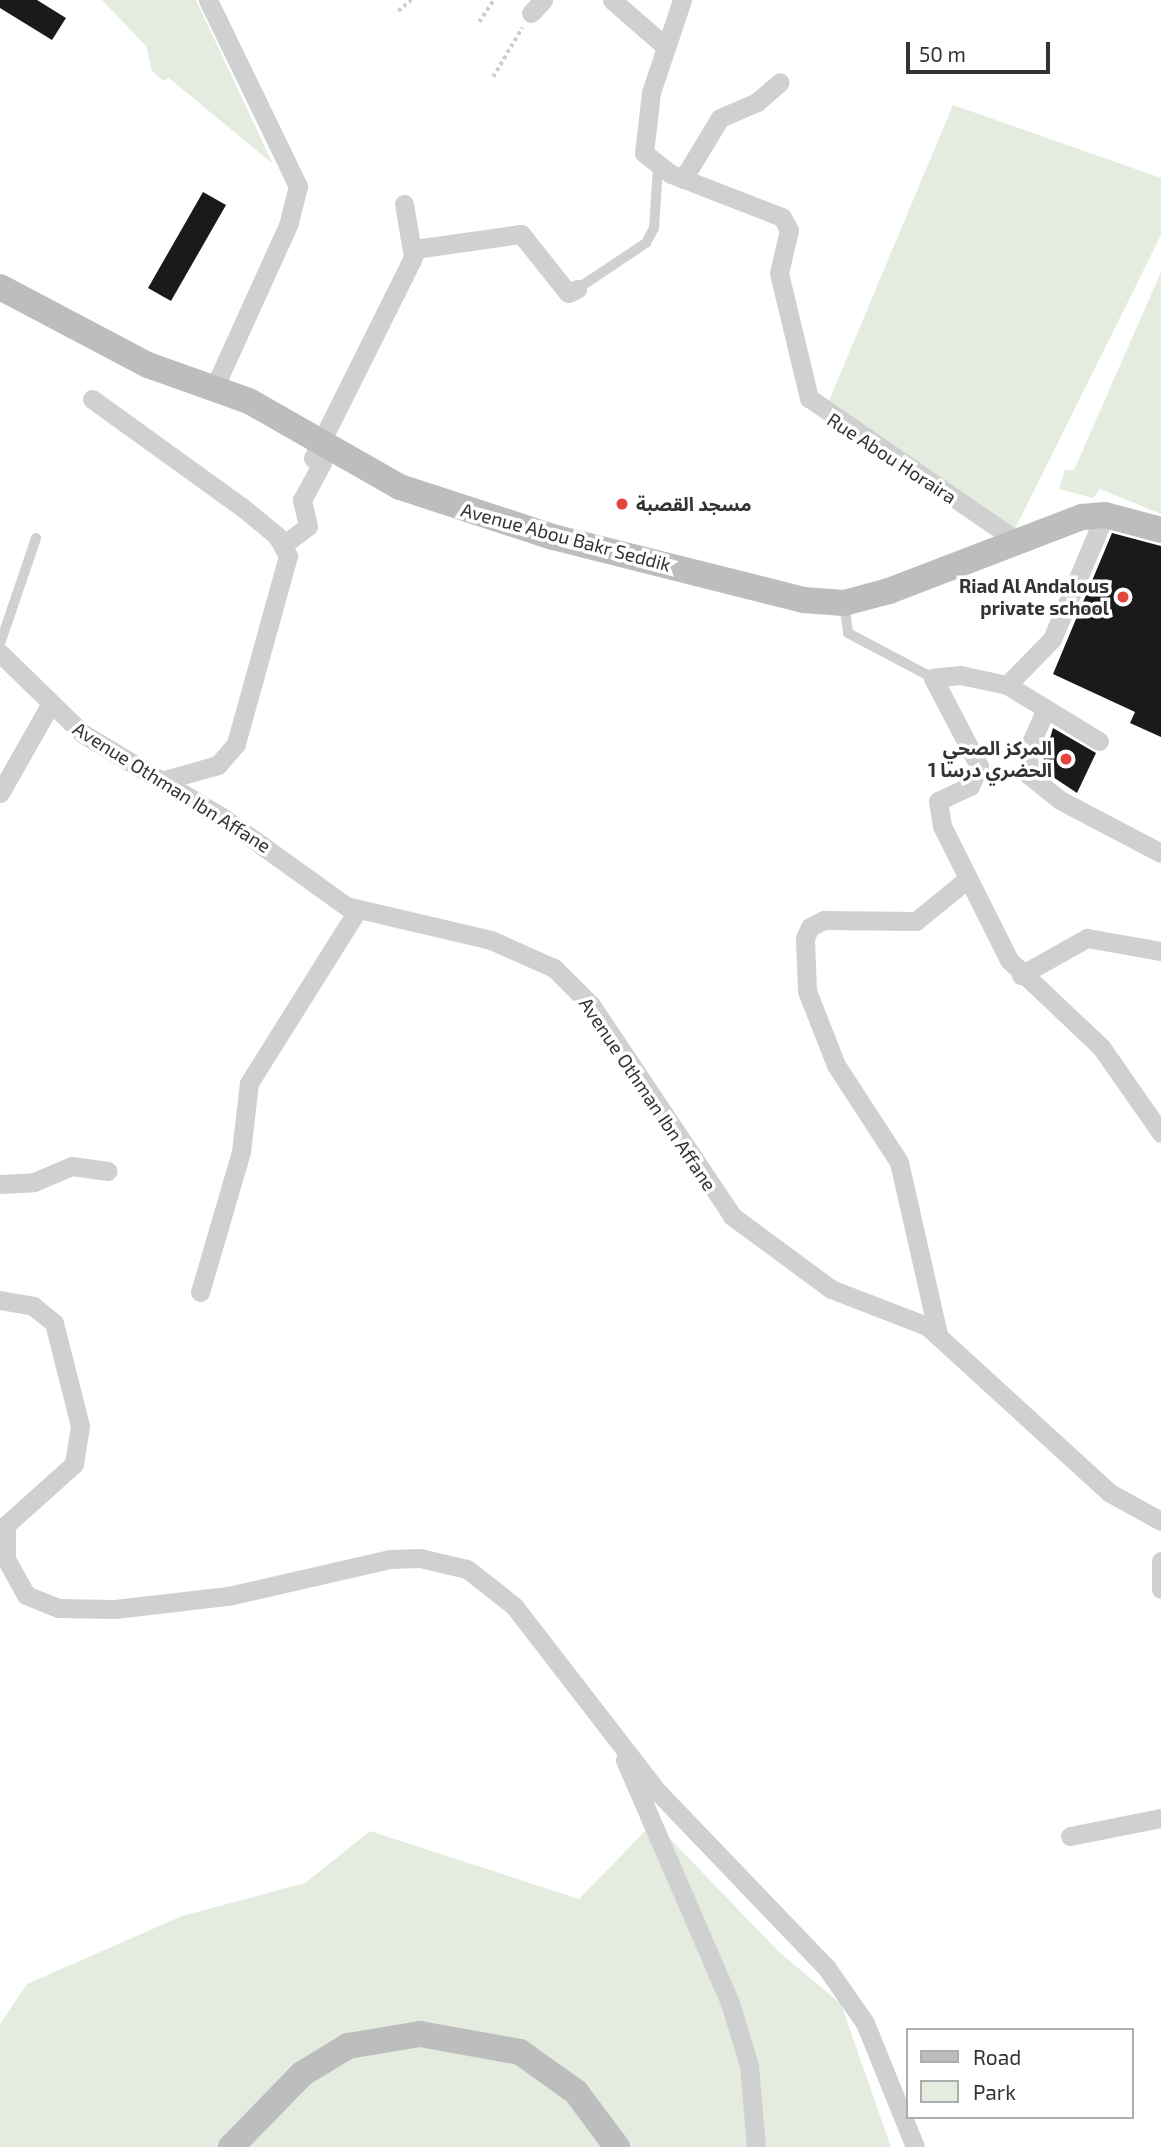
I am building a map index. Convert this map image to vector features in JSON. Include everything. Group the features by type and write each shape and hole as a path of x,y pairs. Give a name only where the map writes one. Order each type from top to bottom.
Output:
{"street":[{"path":"208,0 298,186 292,215 214,388"},
{"path":"612,0 666,47"},
{"path":"658,167 642,145 666,47 682,0"},
{"path":"683,179 720,118 757,102 780,82"},
{"name":"Rue Abou Horaira","path":"658,167 683,179 771,209 786,221 788,242 778,267 809,398 1013,538"},
{"path":"284,545 309,523 302,500 322,463 313,458 415,246 404,204"},
{"path":"415,246 510,234 531,240 569,295 576,289"},
{"name":"Avenue Abou Bakr Seddik","path":"0,287 148,365 214,388 277,415 322,444 400,487 483,517 804,600 844,603 889,592 1013,538 1105,515 1161,530"},
{"path":"92,399 242,507 284,545 290,568 236,744 218,765 161,781"},
{"path":"1007,685 1052,639 1105,515"},
{"name":"Avenue Othman Ibn Affane","path":"0,653 50,705 82,733 161,781 357,911 491,940 554,968 591,1005 732,1216 831,1289 902,1312 938,1334 1110,1493 1161,1521"},
{"path":"1099,741 1007,685 960,674 933,678 979,766 971,786 937,804 965,881 1021,975 1101,1047 1161,1133"},
{"path":"0,793 50,705"},
{"path":"1046,709 1028,749 1029,775 1060,800 1161,853"},
{"path":"938,1334 899,1162 835,1065 807,991 805,938 810,927 824,920 923,919 965,881"},
{"path":"200,1292 241,1152 248,1083 357,911"},
{"path":"1021,975 1087,938 1161,951"},
{"path":"0,1184 34,1182 72,1166 108,1171"},
{"path":"0,1300 33,1306 54,1324 80,1426 74,1465 6,1525 6,1559 26,1595 58,1608 115,1609 228,1596 389,1559 448,1563 477,1576 514,1606 617,1742 846,1993 882,2057 915,2147"},
{"path":"1161,1561 1161,1589"},
{"path":"617,1742 730,2003 749,2065 756,2147"},
{"path":"1070,1836 1161,1818"},
{"path":"230,2147 302,2074 348,2046 421,2034 520,2052 576,2092 617,2147"}],"lane":[{"path":"576,289 646,243 654,228 658,167"},
{"path":"0,644 36,538"},
{"path":"844,603 848,633 933,678"}],"path":[{"path":"398,10 411,0"},
{"path":"479,22 495,0"},
{"path":"493,77 537,6"}],"green space":[{"path":"102,0 196,0 273,164 169,78 163,81 152,71 146,46"},
{"path":"953,105 1161,178 1161,235 1014,531 828,403"},
{"path":"1161,272 1161,514 1100,489 1093,498 1059,489 1065,470 1074,470"},
{"path":"654,1822 778,1951 841,2004 891,2147 0,2147 0,2024 27,1984 182,1916 305,1883 370,1831 579,1899"}],"building":[{"path":"0,0 37,0 66,18 52,40 0,8"},
{"path":"203,192 226,205 171,301 148,288"},
{"name":"Riad Al Andalous private school","path":"1112,533 1161,546 1161,737 1130,723 1135,712 1053,674"},
{"name":"المركز الصحي الحضري درسا 1","path":"1053,728 1096,753 1077,793 1041,769"}],"place":[{"name":"مسجد القصبة","path":"622,504"},
{"name":"Riad Al Andalous private school","path":"1123,597"},
{"name":"المركز الصحي الحضري درسا 1","path":"1066,759"}]}
